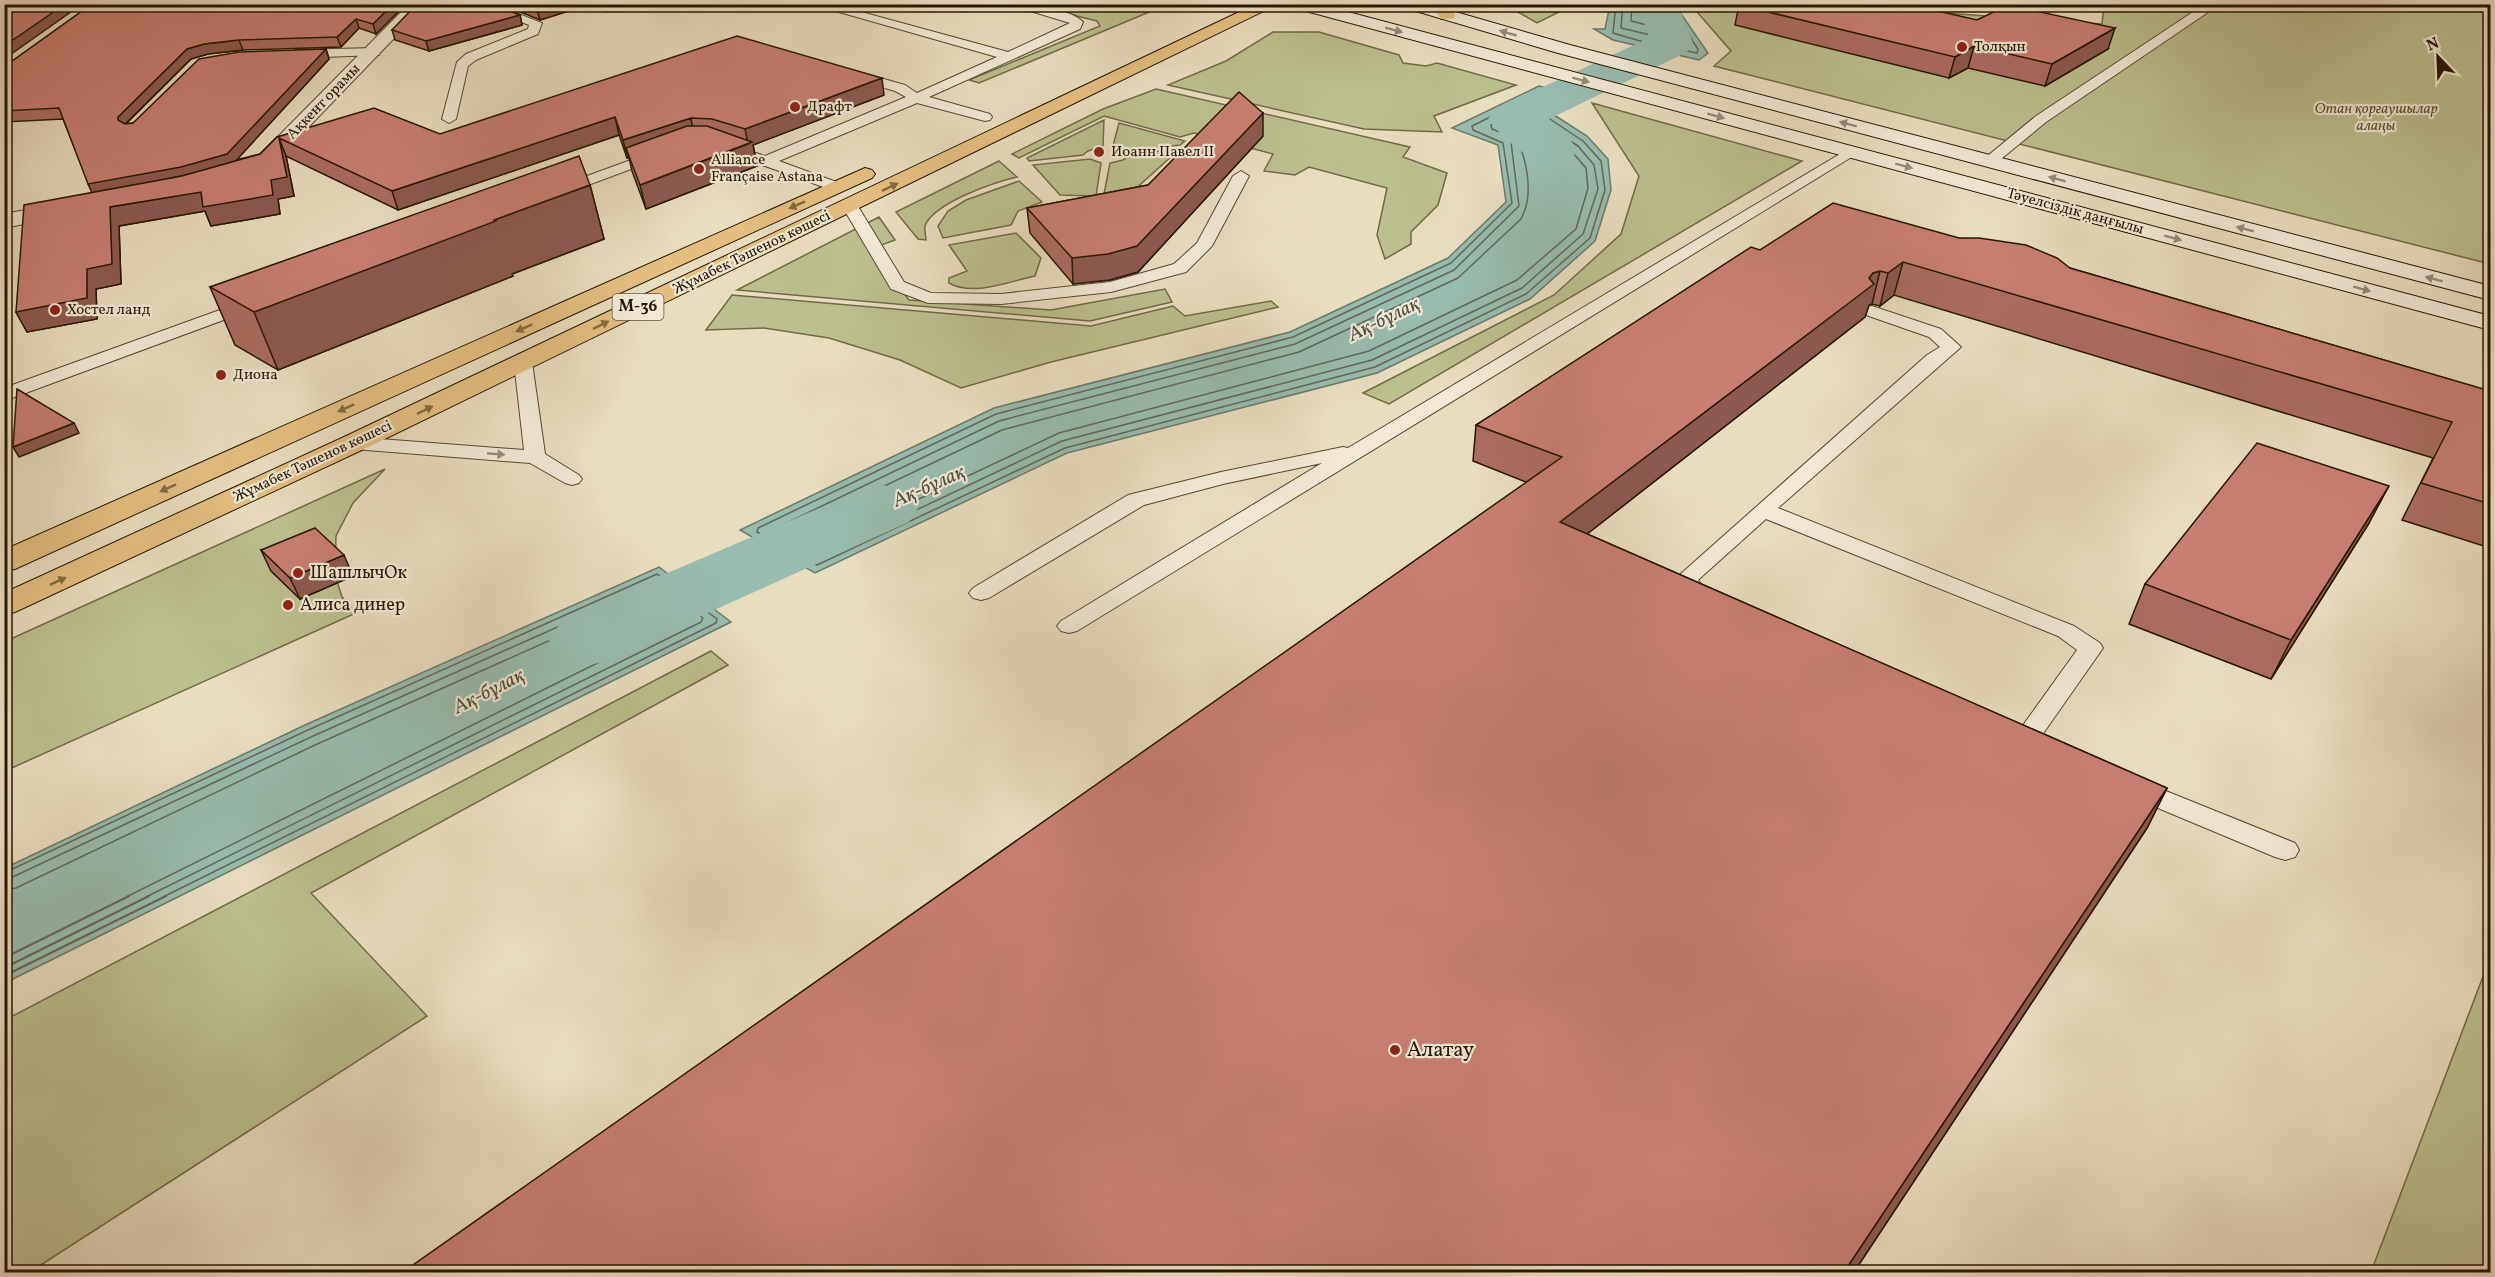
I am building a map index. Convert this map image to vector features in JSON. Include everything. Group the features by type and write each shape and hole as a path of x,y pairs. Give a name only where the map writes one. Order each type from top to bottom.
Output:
{"main road":[{"name":"Ақкент орамы","path":"249,169 259,166 280,147 419,4"},
{"name":"Жұмабек Тәшенов көшесі","path":"4,605 523,362 844,197 985,117 1232,4"},
{"name":"Жұмабек Тәшенов көшесі","path":"4,562 844,197 1270,4"},
{"name":"Тәуелсіздік даңғылы","path":"1297,4 2490,323"},
{"name":"Тәуелсіздік даңғылы","path":"1408,4 1443,10 1564,49 2490,294"},
{"path":"4,221 85,205"}],"lane":[{"path":"449,119 462,65 471,57 534,31 536,23 480,4"},
{"path":"817,4 1010,56"},
{"path":"766,160 916,98 1076,26 1077,22 1013,4"},
{"path":"1990,161 2041,119 2214,4"},
{"path":"279,55 374,52"},
{"path":"836,69 900,88 916,98 985,117"},
{"path":"715,143 766,160 844,197 897,285 928,298 1001,300 1111,287 1180,268 1204,246 1241,176"},
{"path":"543,196 678,147"},
{"path":"1069,626 1850,152"},
{"path":"4,395 273,296"},
{"path":"1717,610 1699,601 1686,579 1934,359 1952,347 1935,333 1872,311"},
{"path":"523,362 535,457"},
{"path":"354,443 535,457 572,479"},
{"path":"981,593 1136,500 1221,478 1360,449"},
{"path":"1763,510 2066,631 2091,648 2013,737 2045,751"},
{"path":"2111,778 2284,850"}],"green space":[{"path":"1506,4 1573,5 1537,23"},
{"path":"1067,5 1166,5 979,83 969,80 1100,26 1097,21 1053,10"},
{"name":"Отан қорғаушылар алаңы","path":"1691,5 1829,5 2102,24 2104,5 2490,5 2490,264 1714,66 1731,51"},
{"path":"1273,32 1319,32 1399,55 1403,63 1426,66 1437,63 1516,85 1434,116 1442,132 1364,129 1168,85 1226,61"},
{"path":"1156,89 1410,147 1403,157 1447,173 1438,205 1411,232 1411,244 1385,259 1377,235 1387,188 1309,167 1295,175 1264,171 1273,154 1194,133 1180,137 1104,116 1019,158 1012,154 1103,109"},
{"path":"1592,103 1802,161 1389,404 1363,393 1554,295 1621,234 1639,176"},
{"path":"1104,120 1103,146 1083,155 1029,161 1027,158"},
{"path":"1119,123 1185,141 1180,145 1126,151 1113,146"},
{"path":"1181,148 1124,199 1103,199 1110,163 1123,160 1130,155"},
{"path":"1090,159 1101,163 1096,196 1060,195 1033,165"},
{"path":"999,161 1017,177 980,189 940,209 930,217 925,226 926,240 918,239 896,212"},
{"path":"1019,181 1042,202 1018,211 1011,225 943,238 938,226 948,211 966,200"},
{"path":"879,217 895,240 871,249 909,300 1051,310 1165,289 1172,302 1090,321 737,290"},
{"path":"1016,233 1041,258 1035,276 969,289 949,283 949,278 967,271 949,245"},
{"path":"732,295 1091,326 1173,306 1185,316 1271,301 1278,307 1051,362 961,388 900,360 829,338 764,328 706,330"},
{"path":"385,469 353,503 336,536 335,575 342,597 356,613 5,771 4,642"},
{"path":"711,651 728,665 311,893 427,1016 30,1272 5,1272 5,1020"},
{"path":"2490,958 2490,1272 2371,1272"}],"water":[{"path":"1610,5 1675,5 1708,53 1699,60 1613,40 1594,29 1605,29"},
{"path":"1539,86 1584,97 1551,113 1587,136 1608,159 1611,190 1595,241 1530,299 1377,373 1067,453 815,573 740,530 994,408 1290,332 1448,258 1506,202 1498,145 1452,128"},
{"path":"659,567 731,622 5,983 5,868 305,725"}],"building":[{"path":"4,4 65,4 4,46"},
{"path":"92,4 393,4 373,24 356,19 337,37 239,40 204,44 187,49 118,117 118,120 125,124 133,123 199,59 239,52 326,49 227,154 181,167 88,184 59,108 4,111 4,67"},
{"path":"417,4 491,4 520,15 426,41 392,30"},
{"path":"523,4 556,4 537,10"},
{"path":"1907,4 1977,20 2008,5 2115,28 2052,64 1974,46 1955,57 1739,5"},
{"path":"737,36 882,78 745,129 712,119 691,118 623,140 615,117 392,191 279,138 287,177 271,180 273,195 203,207 201,192 110,207 112,264 87,269 87,298 16,312 24,205 182,176 260,154 277,137 374,108 440,134"},
{"path":"1239,92 1263,113 1137,246 1108,254 1072,258 1027,208 1148,185"},
{"path":"687,126 707,126 752,142 640,185 626,148"},
{"path":"579,156 590,185 254,312 210,287"},
{"name":"Алатау","path":"1833,203 1959,238 1979,238 2026,245 2057,258 2070,268 2490,391 2490,504 2421,483 2452,422 1903,262 1888,273 1880,271 1873,273 1869,278 1874,284 1560,522 2167,788 1844,1272 403,1272 1562,457 1476,425 1751,247 1760,250"},
{"path":"17,389 74,423 13,447"},
{"path":"2257,443 2389,486 2291,640 2145,584"},
{"path":"315,528 344,555 290,578 261,550"}],"waterway":[{"name":"Ақ-бұлақ","path":"1552,150 1512,119 1672,43 1658,4"},
{"name":"Ақ-бұлақ","path":"590,640 651,609 883,507"}],"place":[{"name":"Толқын","path":"1962,47"},
{"name":"Драфт","path":"795,107"},
{"name":"Иоанн Павел II","path":"1099,152"},
{"name":"Alliance Française Astana","path":"699,169"},
{"name":"Хостел ланд","path":"55,310"},
{"name":"Диона","path":"221,375"},
{"name":"ШашлычОк","path":"298,573"},
{"name":"Алиса динер","path":"288,605"},
{"name":"Алатау","path":"1395,1050"}]}
